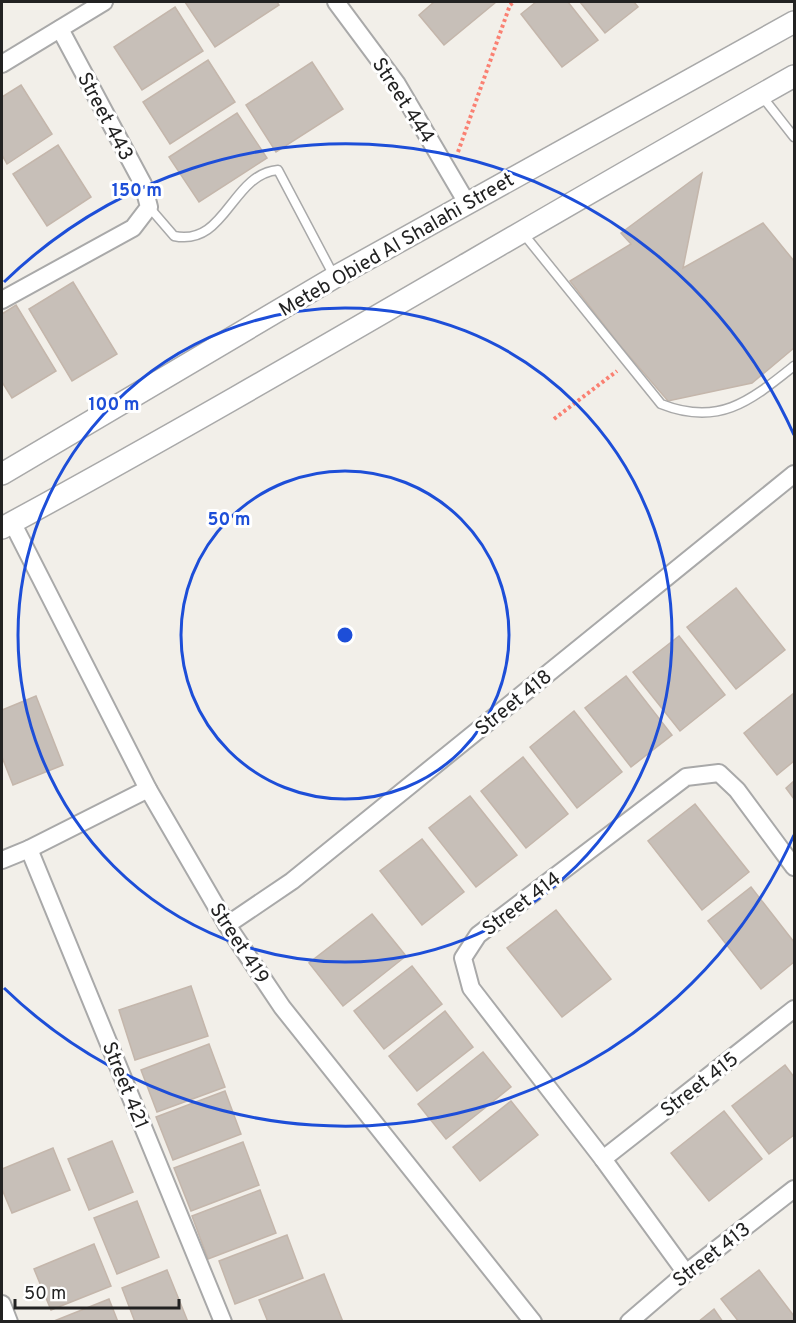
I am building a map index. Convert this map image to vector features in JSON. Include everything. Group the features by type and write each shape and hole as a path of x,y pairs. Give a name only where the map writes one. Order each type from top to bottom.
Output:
{"street":[{"path":"2,64 104,2"},
{"name":"Street 444","path":"336,2 397,84 467,202"},
{"name":"Meteb Obied Al Shalahi Street","path":"2,474 335,277 795,22"},
{"name":"Street 443","path":"60,29 143,184 149,207"},
{"path":"7,525 275,376 522,231 795,76"},
{"path":"2,300 133,228 149,207"},
{"name":"Street 418","path":"227,925 292,881 792,482"},
{"name":"Street 419","path":"7,525 148,789 227,925 282,1007 533,1322"},
{"name":"Street 414","path":"686,1273 603,1159 471,988 463,958 478,935 686,777 719,773 737,790 795,867"},
{"path":"2,860 29,849 148,789"},
{"name":"Street 421","path":"29,849 223,1322"},
{"name":"Street 415","path":"603,1159 795,1009"},
{"name":"Street 413","path":"630,1322 686,1273 795,1189"},
{"path":"2,1304 9,1322"}],"lane":[{"path":"761,95 795,137"},
{"path":"149,207 174,236 191,237 204,233 216,224 247,183 267,171 278,170 335,277"},
{"path":"522,231 661,404 683,413 719,412 751,400 795,366"}],"path":[{"path":"450,174 510,5 514,2"},
{"path":"554,419 627,363"}],"building":[{"path":"185,2 277,2 279,5 215,47"},
{"path":"434,2 496,2 444,45 419,15"},
{"path":"536,2 568,2 598,40 562,67 521,14"},
{"path":"580,2 634,2 638,7 605,33"},
{"path":"175,7 203,51 142,90 114,47"},
{"path":"208,60 235,102 170,144 143,102"},
{"path":"312,62 343,109 276,152 246,105"},
{"path":"21,85 52,134 7,164 2,155 2,97"},
{"path":"237,113 267,158 199,202 169,157"},
{"path":"58,145 91,197 47,226 13,174"},
{"path":"702,173 683,268 763,223 794,261 794,348 752,383 668,401 618,343 570,281 631,244 621,233"},
{"path":"73,282 117,354 72,381 29,309"},
{"path":"16,305 56,371 12,398 2,382 2,314"},
{"path":"736,588 785,650 736,689 687,627"},
{"path":"679,636 725,695 680,731 633,672"},
{"path":"626,676 672,735 631,767 585,708"},
{"path":"794,693 794,761 777,775 744,733"},
{"path":"36,696 63,765 13,785 2,757 2,710"},
{"path":"574,711 622,772 577,808 530,747"},
{"path":"523,757 568,814 526,848 481,791"},
{"path":"794,781 794,799 786,788"},
{"path":"470,796 517,855 476,887 429,828"},
{"path":"695,804 749,872 702,910 648,841"},
{"path":"422,839 464,892 422,925 380,871"},
{"path":"751,887 794,942 794,962 761,989 708,921"},
{"path":"556,910 611,979 562,1017 507,948"},
{"path":"372,914 406,956 343,1006 309,963"},
{"path":"412,966 442,1004 384,1049 354,1011"},
{"path":"191,986 208,1036 135,1060 119,1010"},
{"path":"445,1011 473,1047 417,1091 389,1056"},
{"path":"209,1044 225,1087 157,1112 141,1070"},
{"path":"483,1052 511,1087 446,1139 418,1104"},
{"path":"785,1065 794,1077 794,1135 769,1154 732,1106"},
{"path":"225,1091 241,1134 173,1160 156,1117"},
{"path":"511,1101 538,1135 480,1181 453,1147"},
{"path":"724,1111 762,1159 709,1201 671,1153"},
{"path":"112,1141 133,1192 89,1210 68,1159"},
{"path":"243,1142 259,1185 191,1211 174,1168"},
{"path":"53,1148 70,1190 12,1213 2,1189 2,1169"},
{"path":"260,1190 276,1233 208,1259 192,1216"},
{"path":"137,1201 159,1257 117,1274 94,1218"},
{"path":"287,1235 303,1278 235,1304 219,1261"},
{"path":"94,1244 111,1286 51,1310 34,1269"},
{"path":"167,1270 188,1322 135,1322 122,1288"},
{"path":"759,1270 794,1316 794,1322 739,1322 721,1299"},
{"path":"324,1274 343,1322 268,1322 259,1300"},
{"path":"109,1299 118,1322 54,1322 54,1321"},
{"path":"714,1309 723,1322 698,1322"}]}
